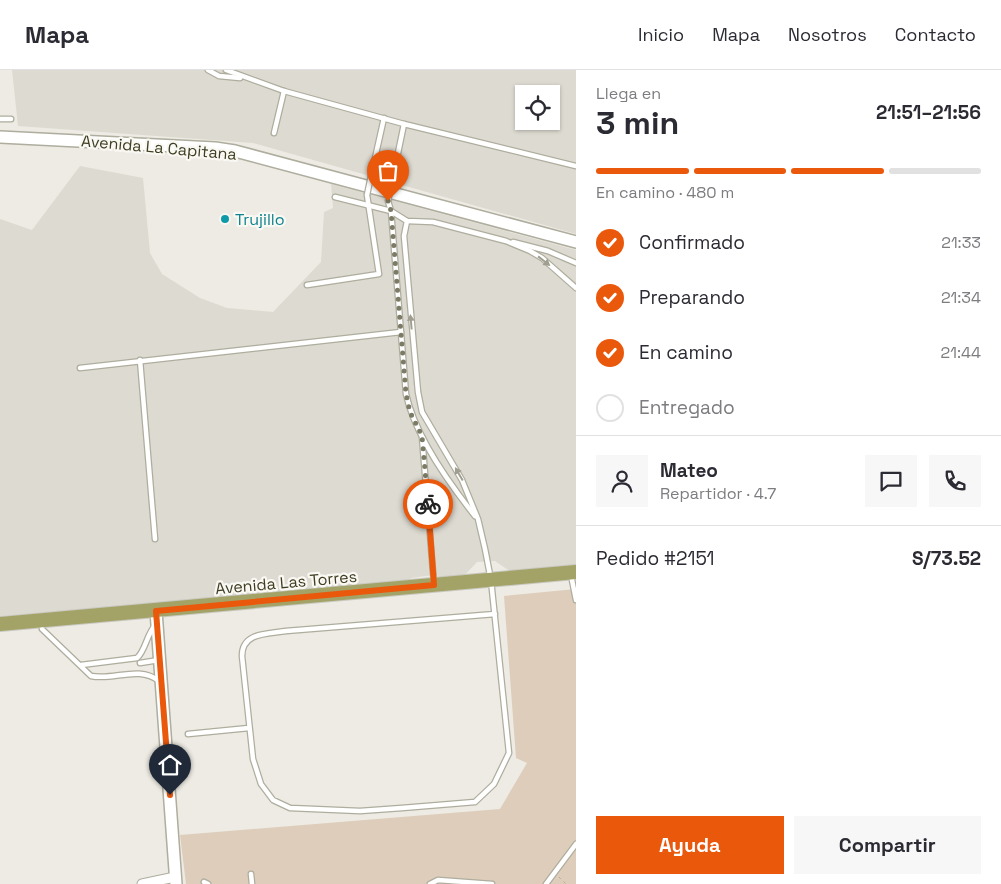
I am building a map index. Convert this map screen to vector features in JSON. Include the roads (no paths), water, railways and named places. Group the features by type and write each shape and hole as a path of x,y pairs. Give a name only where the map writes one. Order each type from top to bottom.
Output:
{"main road":[{"name":"Avenida Las Torres","path":"0,632 575,577"},
{"name":"Avenida Las Torres","path":"0,624 157,618 434,585 492,584"}],"street":[{"name":"Avenida La Capitana","path":"0,136 215,148 236,151 576,242"},
{"path":"142,884 176,880 157,618"}],"lane":[{"path":"208,70 219,76 246,79"},
{"path":"226,70 246,79 284,91 404,124 576,166"},
{"path":"274,133 284,91"},
{"path":"307,285 379,274 367,195 384,118"},
{"path":"0,119 10,119"},
{"path":"404,124 388,201 391,211 410,412 453,489 478,519"},
{"path":"335,197 391,211 407,221 433,222 506,241 525,244 576,263"},
{"path":"407,221 405,245 418,392 422,412 462,480 478,519 492,584 509,753 494,784 475,802 360,811 290,808 273,800 261,784 253,759 242,656 242,646 247,639 258,635 286,631 495,614"},
{"path":"506,241 542,258 576,288"},
{"path":"80,368 402,332"},
{"path":"140,360 154,539"},
{"path":"422,436 434,585"},
{"path":"575,577 576,600"},
{"path":"141,673 140,656 147,635 157,618"},
{"path":"42,628 88,674 95,677 141,673 152,675 162,683"},
{"path":"81,665 132,660 140,656"},
{"path":"140,663 160,659"},
{"path":"188,734 249,728"},
{"path":"546,884 576,844"},
{"path":"251,874 252,884"},
{"path":"430,884 438,880 492,884"}],"place":[{"name":"Trujillo","path":"225,219"}]}
